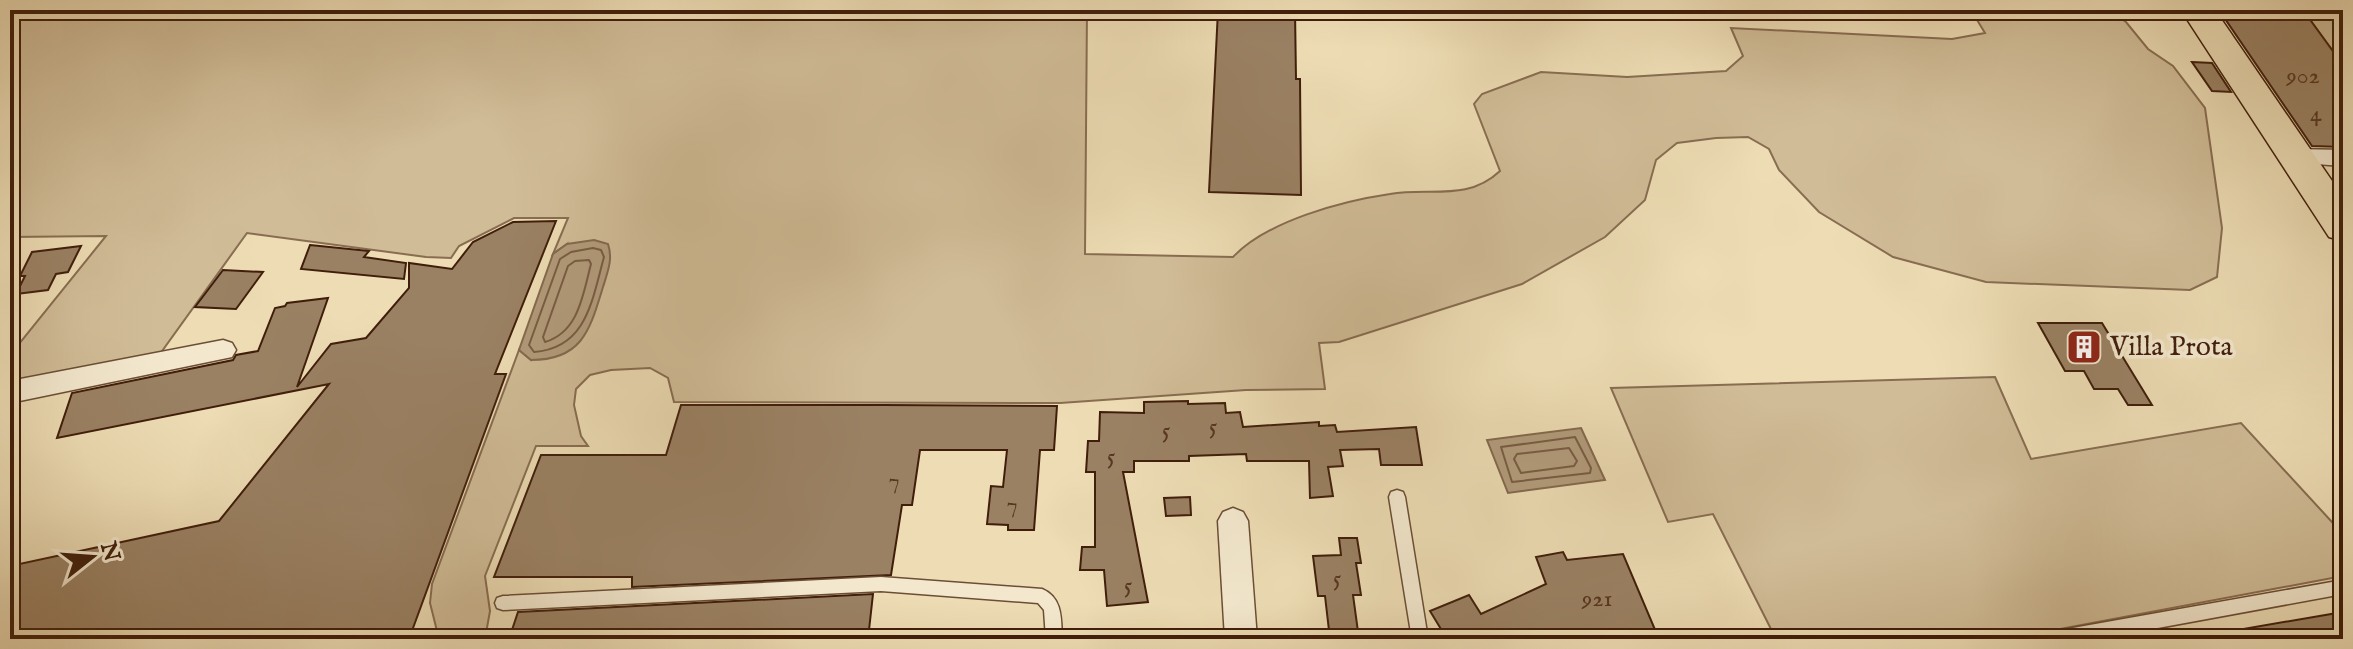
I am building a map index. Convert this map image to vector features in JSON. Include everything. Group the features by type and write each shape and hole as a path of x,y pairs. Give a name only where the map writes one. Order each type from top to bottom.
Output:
{"main road":[{"path":"2198,10 2343,227"}],"street":[{"path":"2296,157 2343,158"},
{"path":"10,392 223,350"},
{"path":"1233,521 1241,639"}],"lane":[{"path":"1397,497 1420,639"},
{"path":"503,603 881,584 1042,596 1052,607 1054,639"},
{"path":"2056,639 2343,587"}],"shaded area":[{"path":"10,10 1087,10 1085,254 1233,257 1265,233 1328,208 1390,194 1461,190 1487,181 1500,171 1474,104 1482,94 1541,72 1627,77 1726,71 1743,56 1731,28 1952,39 1985,33 1971,10 2108,10 2126,22 2148,49 2173,66 2205,108 2222,228 2217,277 2190,290 1986,282 1893,257 1819,212 1779,170 1769,149 1748,137 1677,143 1656,160 1645,200 1605,237 1522,284 1339,342 1319,343 1325,389 1246,390 1060,403 674,402 668,378 650,368 611,370 590,375 576,389 574,405 581,436 588,446 536,446 485,576 490,611 485,639 439,639 430,603 432,584 519,350 531,360 567,244 553,254 568,218 514,218 459,246 451,258 247,233 157,358 10,388 10,355 106,236 10,237"},
{"path":"2308,17 2343,20 2343,65"},
{"path":"1995,377 2031,459 2241,423 2343,534 2343,576 2007,639 1776,639 1713,514 1668,522 1611,388"}],"water":[{"path":"594,240 608,244 610,260 588,329 573,348 562,354 531,360 519,350 553,254 567,244"},
{"path":"1581,428 1605,480 1508,493 1487,440"}],"building":[{"path":"1218,10 1295,10 1296,79 1300,79 1301,195 1209,192"},
{"path":"2219,10 2303,10 2343,65 2343,147 2312,146"},
{"path":"2192,62 2212,63 2231,92 2212,91"},
{"path":"556,221 495,374 506,374 409,639 10,639 10,566 219,521 329,384 57,438 72,393 233,360 236,355 258,351 275,308 287,303 328,298 297,387 331,344 366,338 409,288 409,263 452,269 473,242 513,222"},
{"path":"310,245 369,251 364,257 406,263 404,279 301,269"},
{"path":"81,246 68,272 56,274 48,290 16,294 25,276 20,276 32,252"},
{"path":"223,270 263,272 236,309 195,307"},
{"name":"Villa Prota","path":"2038,323 2102,323 2152,405 2128,405 2118,389 2094,389 2084,371 2065,371"},
{"path":"1188,401 1188,404 1225,403 1226,413 1240,412 1243,427 1319,422 1319,426 1335,425 1337,432 1416,427 1422,465 1381,465 1379,449 1340,450 1343,466 1328,467 1333,496 1310,498 1309,461 1247,461 1246,454 1189,456 1189,461 1134,461 1134,472 1123,472 1148,602 1107,606 1104,570 1080,570 1082,547 1095,547 1095,472 1086,472 1088,441 1099,441 1100,412 1144,413 1144,402"},
{"path":"681,405 1057,406 1054,450 1040,450 1034,530 1008,530 1008,525 987,524 991,486 1003,487 1007,450 920,450 912,505 902,505 891,575 632,587 632,577 494,577 541,455 666,455"},
{"path":"1190,497 1191,515 1166,516 1164,498"},
{"path":"1339,538 1357,538 1361,563 1356,563 1361,595 1353,595 1359,639 1330,639 1325,596 1318,596 1313,556 1341,555"},
{"path":"1563,552 1567,560 1623,554 1656,632 1618,639 1447,639 1430,611 1469,595 1481,614 1546,584 1536,557"},
{"path":"873,594 868,639 509,639 518,612"},
{"path":"2343,612 2343,639 2244,639 2243,629"}],"place":[{"name":"Villa Prota","path":"2084,347"}]}
